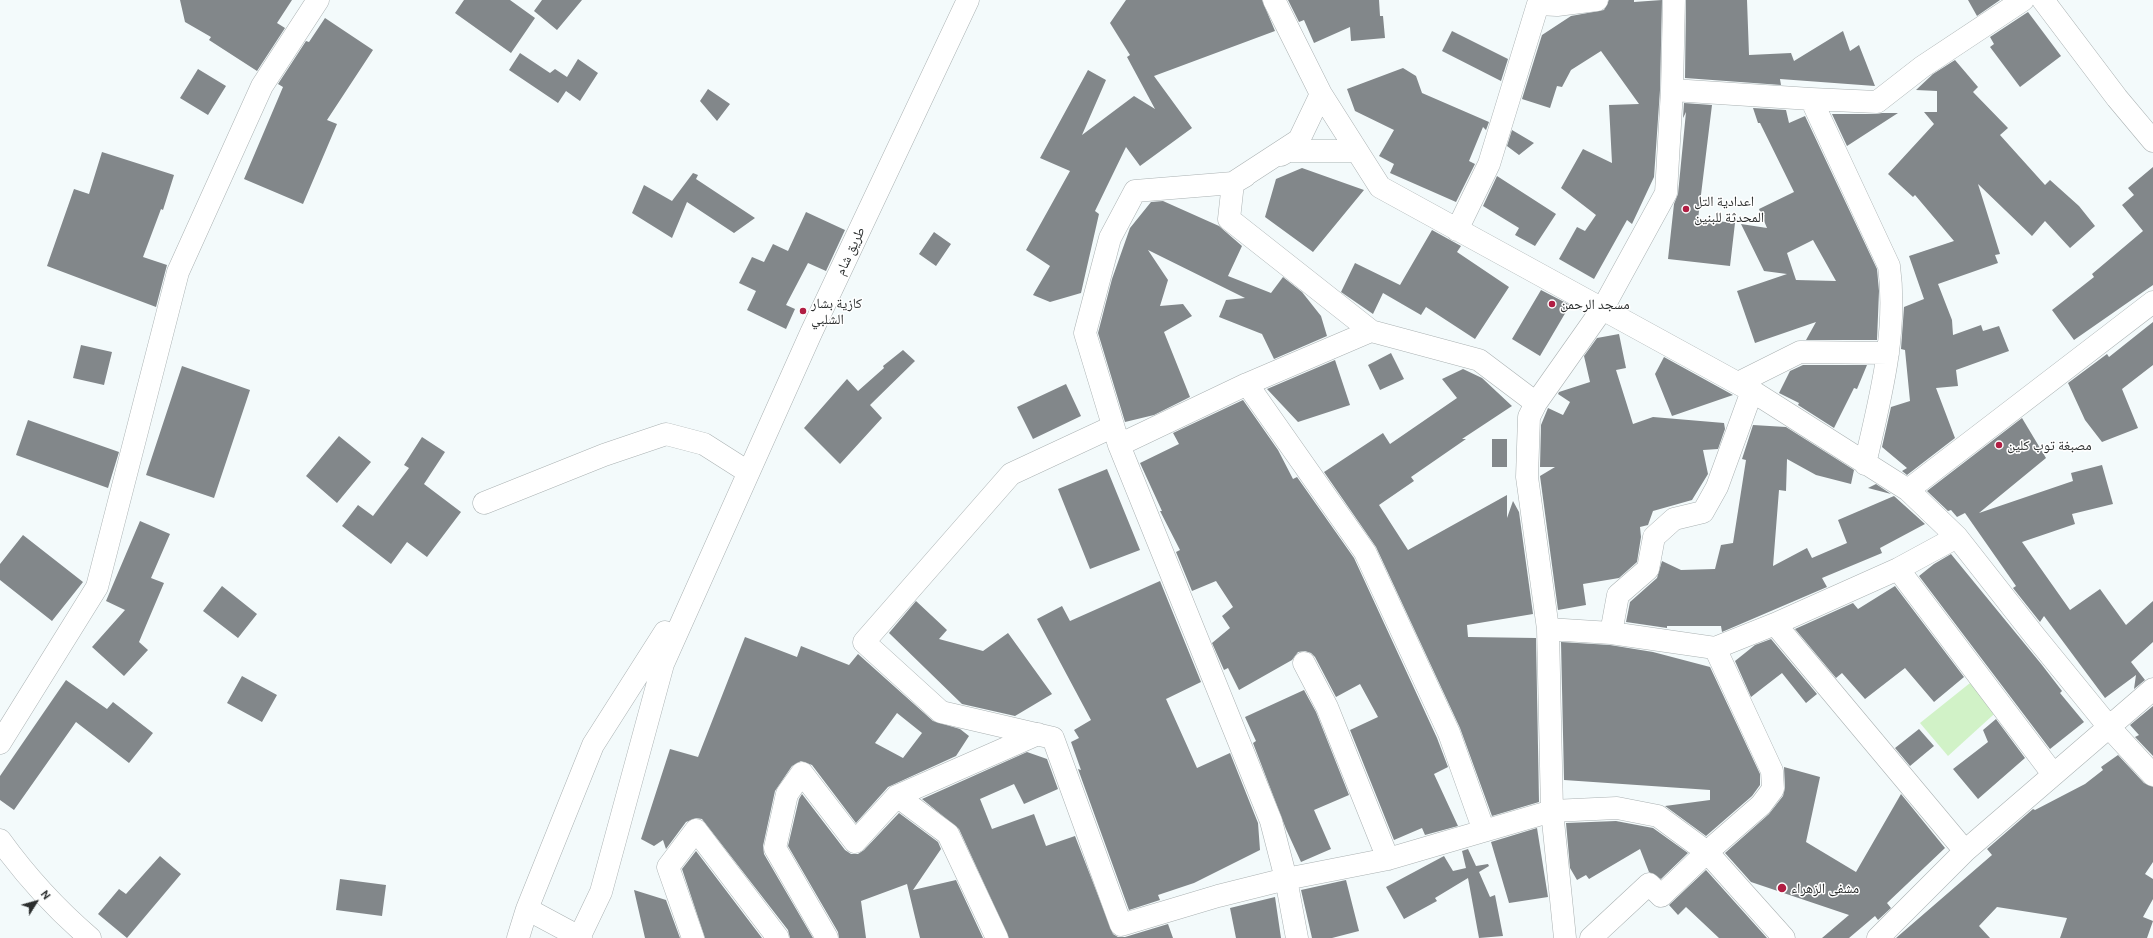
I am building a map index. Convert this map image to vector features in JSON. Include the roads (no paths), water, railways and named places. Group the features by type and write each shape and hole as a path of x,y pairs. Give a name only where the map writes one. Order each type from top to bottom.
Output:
{"street":[{"path":"0,743 97,587 178,272 262,86 318,0"},
{"name":"طريق شام","path":"705,568 811,333 968,0"},
{"path":"1274,0 1321,94 1380,187 1745,387 1908,490 1957,537 2109,727 2153,775"},
{"path":"1457,230 1489,164 1538,4 1597,0"},
{"path":"1566,938 1552,811 1548,629 1527,477 1529,417 1536,403 1603,308 1666,193 1672,90 1674,0"},
{"path":"1672,90 1877,102 1922,67 2023,0"},
{"path":"2043,0 2116,98 2153,141"},
{"path":"1233,183 1300,140 1321,94"},
{"path":"1811,99 1889,266 1892,286 1886,372 1865,464"},
{"path":"1297,938 1286,879 1271,821 1116,436 1085,333 1110,238 1135,191 1233,183 1288,151 1357,151"},
{"path":"1233,183 1229,219 1371,331 1479,360 1536,403"},
{"path":"1908,490 2153,302"},
{"path":"1371,331 1247,384 1116,436 1011,474 864,642 941,712 1052,738 1121,925 1218,896 1286,879 1388,859 1552,811 1617,808 1658,816 1707,852 1784,938"},
{"path":"1611,632 1618,594 1648,569 1654,537 1674,519 1702,512 1717,487 1745,387 1800,352 1888,353"},
{"path":"1247,384 1364,552 1449,733 1484,831"},
{"path":"484,503 604,455 666,434 704,444 748,472"},
{"path":"1548,629 1611,632 1715,648 1775,624 1898,569 1957,537"},
{"path":"518,938 527,909 593,746 705,568"},
{"path":"527,909 580,937 601,892 663,664 705,568"},
{"path":"1898,569 2053,774"},
{"path":"1775,624 1965,851"},
{"path":"1591,938 1649,884 1661,896 1707,852 1761,805 1773,789 1772,771 1715,648"},
{"path":"1304,663 1327,707 1388,859"},
{"path":"1878,938 1965,851 2153,689"},
{"path":"827,938 774,848 787,794 802,773 855,842 897,796 1038,734"},
{"path":"897,796 948,834 997,938"},
{"path":"693,938 668,867 696,830 778,938"},
{"path":"0,840 17,864 64,916 90,938"}],"place":[{"name":"اعدادية التل المحدثة للبنين","path":"1686,209"},
{"name":"مسجد الرحمن","path":"1552,304"},
{"name":"كازية بشار الشلبي","path":"803,311"},
{"name":"مصبغة توب كلين","path":"1999,445"},
{"name":"مشفى الزهراء","path":"1782,888"}]}
